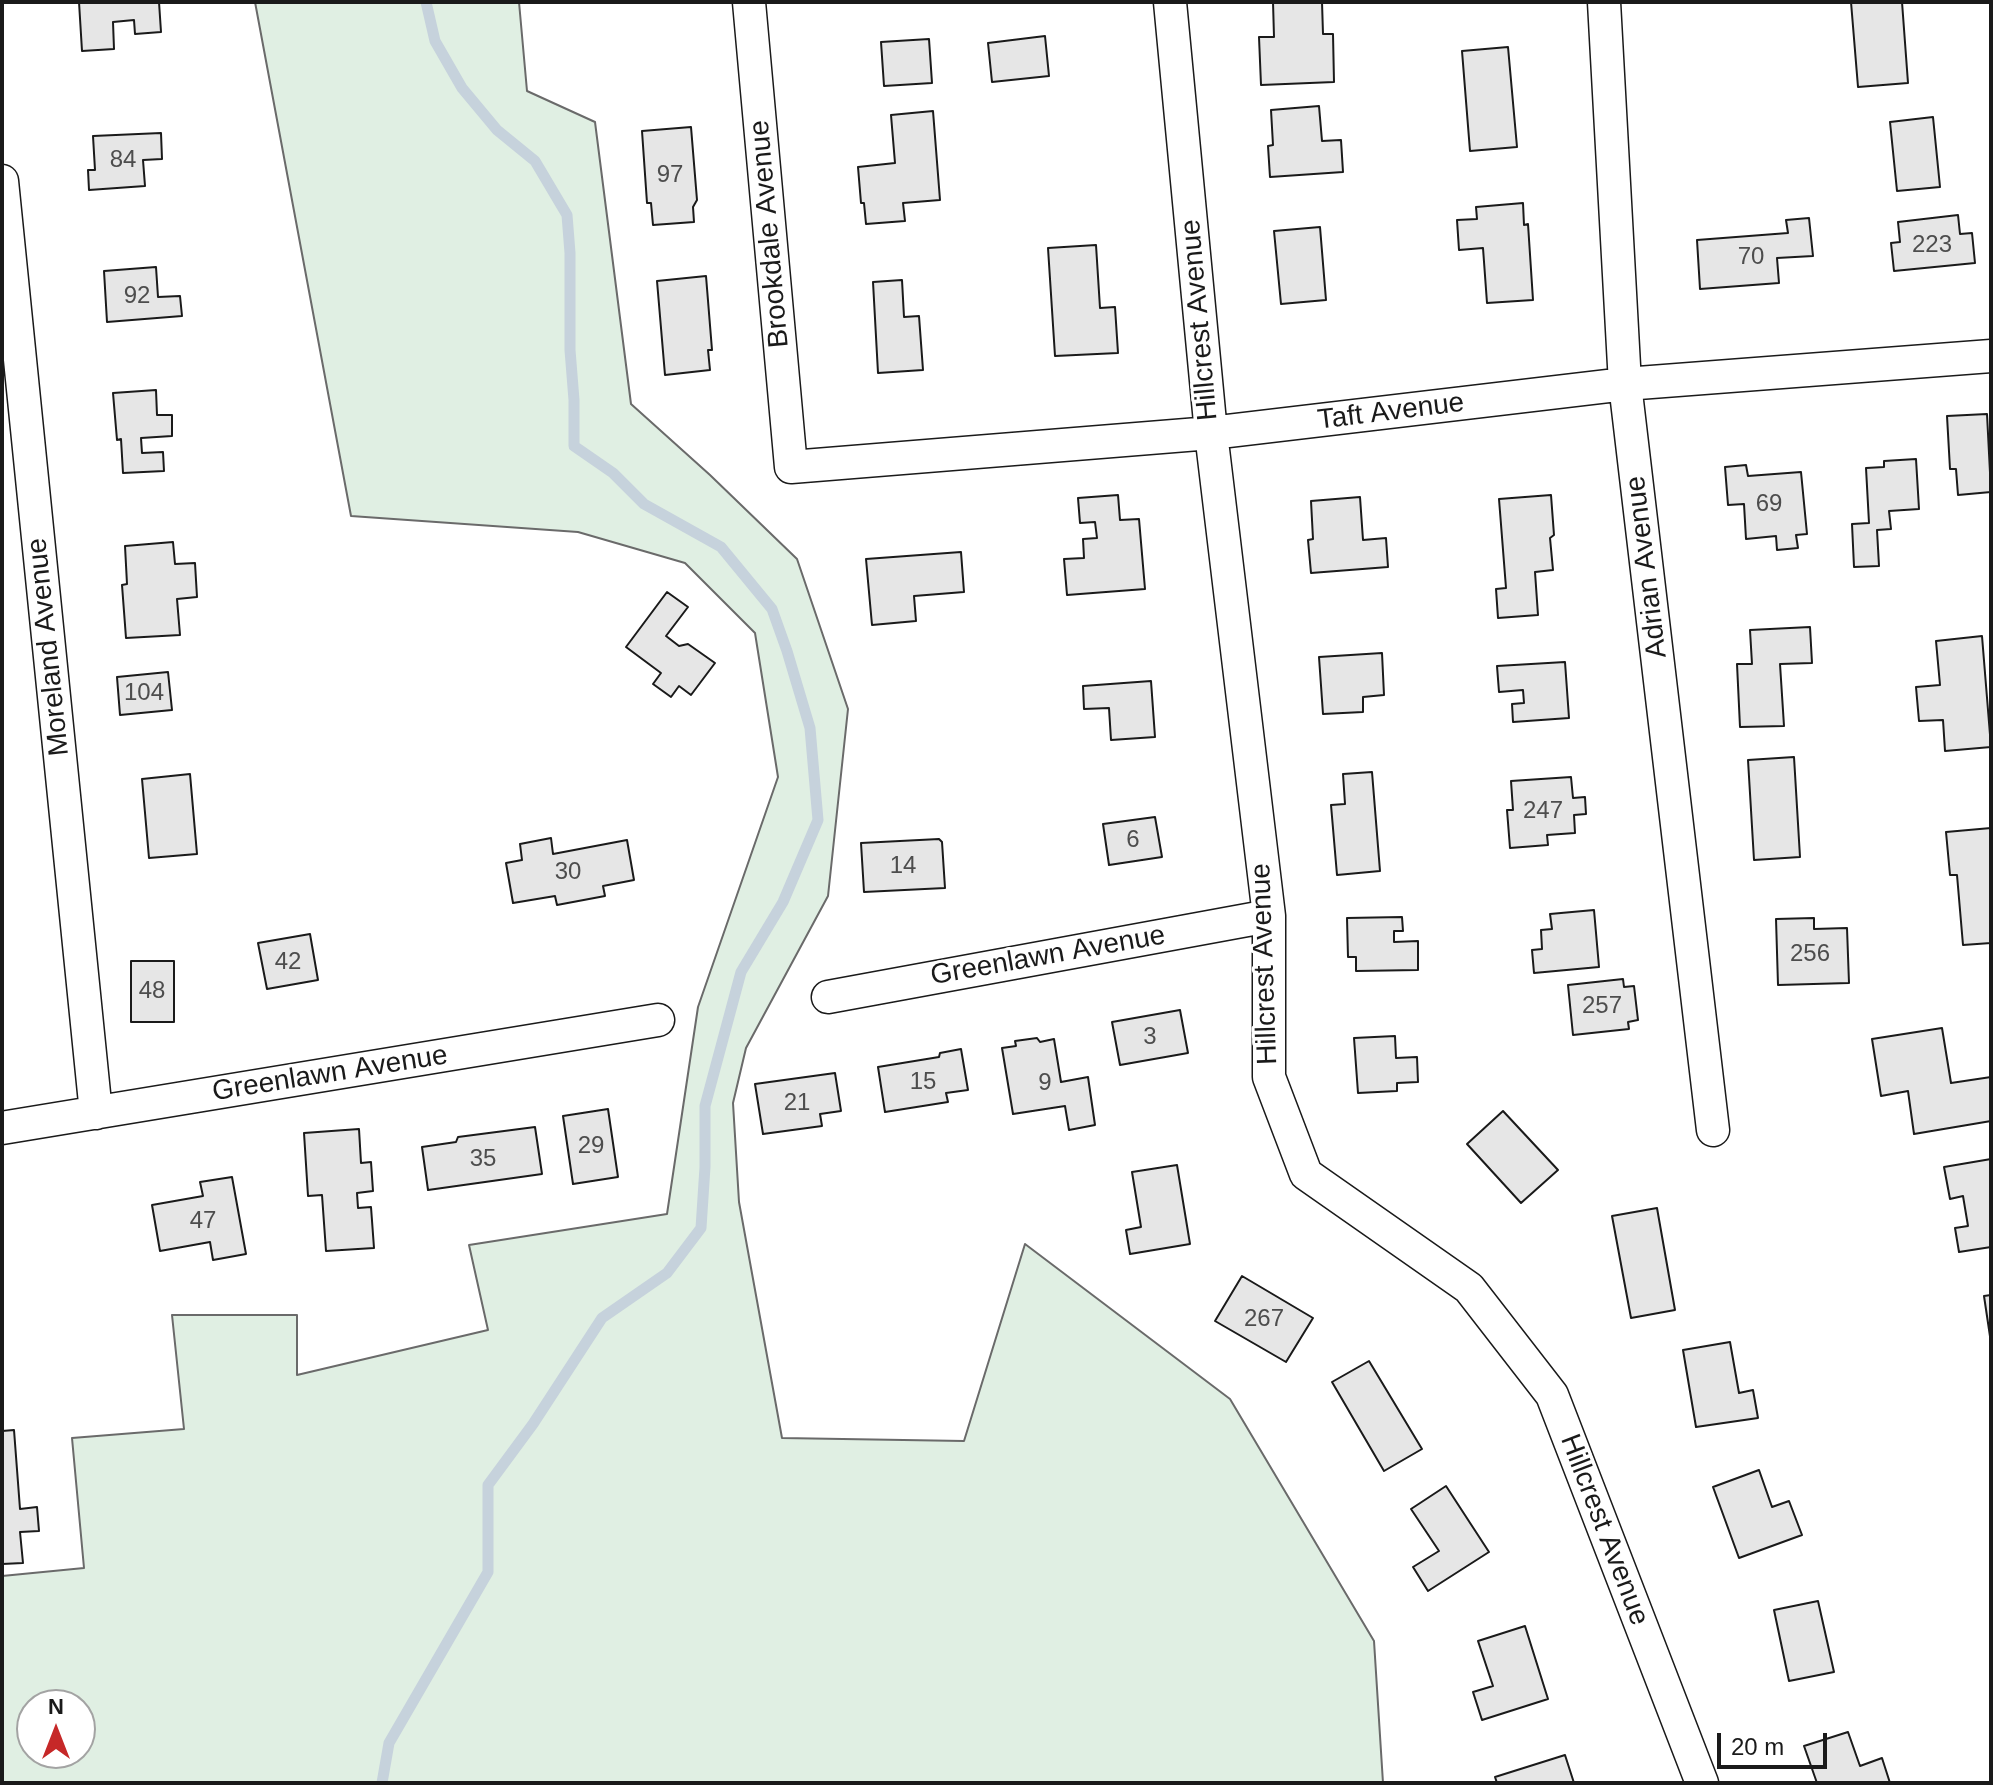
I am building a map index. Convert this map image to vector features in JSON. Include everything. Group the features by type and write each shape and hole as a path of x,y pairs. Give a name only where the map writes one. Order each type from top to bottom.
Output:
{"street":[{"name":"Brookdale Avenue","path":"749,2 791,467"},
{"name":"Hillcrest Avenue","path":"1170,2 1211,433 1269,916 1269,1077 1306,1174 1469,1288 1552,1395 1702,1783"},
{"name":"Adrian Avenue","path":"1604,2 1625,384 1713,1130"},
{"name":"Moreland Avenue","path":"2,181 96,1113"},
{"name":"Taft Avenue","path":"791,467 1211,433 1625,384 1991,356"},
{"name":"Greenlawn Avenue","path":"828,997 1269,916"},
{"name":"Greenlawn Avenue","path":"2,1128 658,1020"}],"green space":[{"path":"255,2 519,2 527,91 595,122 631,404 797,559 848,709 828,896 746,1048 733,1103 739,1202 782,1438 964,1441 1025,1244 1230,1399 1374,1641 1383,1783 2,1783 2,1576 84,1568 72,1438 184,1429 172,1315 297,1315 297,1375 488,1330 469,1245 667,1214 698,1007 778,777 755,633 685,563 578,532 351,516"}],"building":[{"path":"79,2 159,2 161,32 135,34 134,20 113,22 114,49 82,51"},
{"path":"1273,2 1322,2 1323,34 1333,34 1334,82 1261,85 1259,37 1274,37"},
{"path":"1851,2 1902,2 1908,83 1858,87"},
{"path":"1045,36 1049,76 992,82 988,43"},
{"path":"929,39 932,83 884,86 881,42"},
{"path":"1508,47 1517,147 1470,151 1462,51"},
{"path":"1319,106 1322,141 1341,140 1343,172 1270,177 1268,146 1273,145 1271,110"},
{"path":"933,111 940,200 903,203 905,221 866,224 858,167 895,163 891,115"},
{"path":"1933,117 1940,187 1897,191 1890,122"},
{"path":"691,127 697,200 693,207 694,222 653,225 651,203 647,203 642,131"},
{"path":"161,133 162,159 143,160 145,186 89,190 88,170 95,170 93,136"},
{"path":"1523,203 1524,225 1528,224 1533,300 1487,303 1483,248 1459,250 1457,220 1477,219 1476,207"},
{"path":"1958,215 1960,234 1972,233 1975,263 1894,271 1891,243 1900,242 1898,222"},
{"path":"1809,218 1813,256 1777,258 1779,283 1700,289 1697,240 1788,233 1786,220"},
{"path":"1320,227 1326,300 1281,304 1274,231"},
{"path":"1096,245 1100,308 1115,307 1118,353 1055,356 1048,248"},
{"path":"156,267 158,297 180,296 182,316 107,322 104,271"},
{"path":"706,276 712,350 708,350 710,370 665,375 657,281"},
{"path":"902,280 904,317 919,316 923,370 878,373 873,282"},
{"path":"156,390 157,415 172,415 172,436 141,438 142,453 163,452 164,471 123,473 113,393"},
{"path":"1987,414 1991,492 1958,495 1956,469 1950,469 1947,416"},
{"path":"1916,459 1919,509 1889,511 1891,529 1877,530 1879,566 1854,567 1852,524 1869,523 1866,468 1884,467 1884,461"},
{"path":"1746,465 1748,476 1801,472 1807,534 1796,535 1798,548 1777,550 1776,536 1746,539 1744,504 1728,505 1725,467"},
{"path":"1118,495 1120,520 1139,519 1145,589 1067,595 1064,559 1084,558 1083,539 1097,538 1095,522 1080,523 1078,498"},
{"path":"1551,495 1553,570 1535,572 1538,615 1498,618 1496,589 1506,588 1499,499"},
{"path":"1360,497 1363,540 1386,538 1388,567 1311,573 1308,540 1313,539 1311,501"},
{"path":"173,542 175,564 195,563 197,597 177,599 180,635 126,638 122,585 127,584 125,546"},
{"path":"961,552 964,592 914,596 916,621 872,625 866,559"},
{"path":"667,592 688,607 666,636 679,646 688,644 715,663 691,695 679,686 671,697 653,684 661,673 626,647"},
{"path":"1810,627 1812,663 1780,664 1784,726 1740,727 1737,664 1752,664 1750,630"},
{"path":"1982,636 1991,747 1945,751 1943,720 1919,721 1916,687 1940,685 1936,641"},
{"path":"1382,653 1384,695 1363,697 1363,712 1323,714 1319,657"},
{"path":"1565,662 1569,718 1513,722 1512,704 1524,703 1523,690 1499,692 1497,666"},
{"path":"168,672 172,710 120,715 117,677"},
{"path":"1151,681 1155,737 1111,740 1109,708 1084,709 1083,686"},
{"path":"1794,757 1800,857 1754,860 1748,760"},
{"path":"1372,772 1380,871 1337,875 1331,805 1345,804 1343,774"},
{"path":"190,774 197,854 149,858 142,779"},
{"path":"1571,777 1573,798 1585,797 1586,814 1574,815 1575,833 1547,835 1548,845 1510,848 1507,810 1513,810 1511,781"},
{"path":"1155,817 1162,857 1109,865 1103,824"},
{"path":"1991,828 1991,943 1963,945 1957,875 1950,875 1946,832"},
{"path":"551,838 553,854 627,840 634,880 603,886 605,896 557,905 555,896 513,903 506,863 522,860 520,844"},
{"path":"939,839 942,842 945,888 864,892 861,843"},
{"path":"1594,910 1599,967 1534,973 1532,950 1542,949 1541,930 1552,929 1550,914"},
{"path":"1402,917 1403,931 1394,931 1394,942 1418,941 1418,970 1356,971 1356,957 1348,957 1347,918"},
{"path":"1814,918 1814,929 1847,928 1849,983 1778,985 1776,919"},
{"path":"310,934 318,980 267,989 258,943"},
{"path":"131,961 174,961 174,1022 131,1022"},
{"path":"1623,979 1624,987 1634,986 1638,1020 1628,1022 1629,1029 1573,1035 1568,985"},
{"path":"1180,1010 1188,1053 1120,1065 1112,1022"},
{"path":"1942,1028 1951,1083 1991,1077 1991,1121 1914,1134 1908,1091 1881,1096 1872,1039"},
{"path":"1395,1036 1396,1058 1417,1057 1418,1082 1397,1083 1397,1091 1358,1093 1354,1038"},
{"path":"1037,1038 1040,1042 1054,1039 1061,1082 1088,1077 1095,1125 1069,1130 1065,1106 1013,1114 1002,1048 1016,1046 1015,1041"},
{"path":"961,1049 968,1090 946,1093 948,1102 885,1112 878,1067 939,1057 940,1053"},
{"path":"835,1073 841,1111 820,1114 822,1126 763,1134 755,1084"},
{"path":"608,1109 618,1177 573,1184 563,1116"},
{"path":"1503,1111 1558,1170 1521,1203 1467,1144"},
{"path":"535,1127 542,1174 428,1190 422,1147 456,1142 458,1137"},
{"path":"359,1129 361,1163 371,1162 373,1191 357,1193 358,1208 371,1207 374,1248 326,1251 322,1195 308,1196 304,1133"},
{"path":"1991,1159 1991,1247 1959,1252 1955,1228 1968,1226 1963,1196 1950,1199 1944,1167"},
{"path":"1177,1165 1190,1244 1130,1254 1126,1230 1141,1227 1132,1172"},
{"path":"232,1177 246,1254 213,1260 210,1242 160,1251 152,1205 203,1196 200,1182"},
{"path":"1657,1208 1675,1310 1631,1318 1612,1216"},
{"path":"1242,1276 1313,1318 1286,1362 1215,1321"},
{"path":"1991,1295 1991,1343 1984,1296"},
{"path":"1730,1342 1739,1393 1753,1390 1758,1418 1696,1427 1683,1350"},
{"path":"1369,1361 1422,1449 1384,1471 1332,1382"},
{"path":"14,1430 20,1509 37,1507 39,1531 20,1532 23,1563 2,1564 2,1431"},
{"path":"1759,1470 1772,1507 1789,1501 1802,1535 1739,1558 1713,1487"},
{"path":"1446,1486 1489,1552 1428,1591 1413,1567 1439,1551 1411,1509"},
{"path":"1818,1601 1834,1672 1789,1681 1774,1610"},
{"path":"1525,1626 1548,1699 1482,1720 1473,1692 1493,1686 1478,1641"},
{"path":"1848,1732 1860,1766 1882,1758 1890,1783 1817,1783 1804,1746"},
{"path":"1565,1755 1574,1783 1497,1783 1495,1777"}],"waterway":[{"path":"382,1783 389,1743 488,1572 488,1485 533,1424 602,1318 667,1273 701,1228 705,1106 741,972 783,902 818,820 810,728 772,609 721,547 644,504 613,473 574,446 567,215 535,161 497,130 462,88 435,41 426,2"}]}
